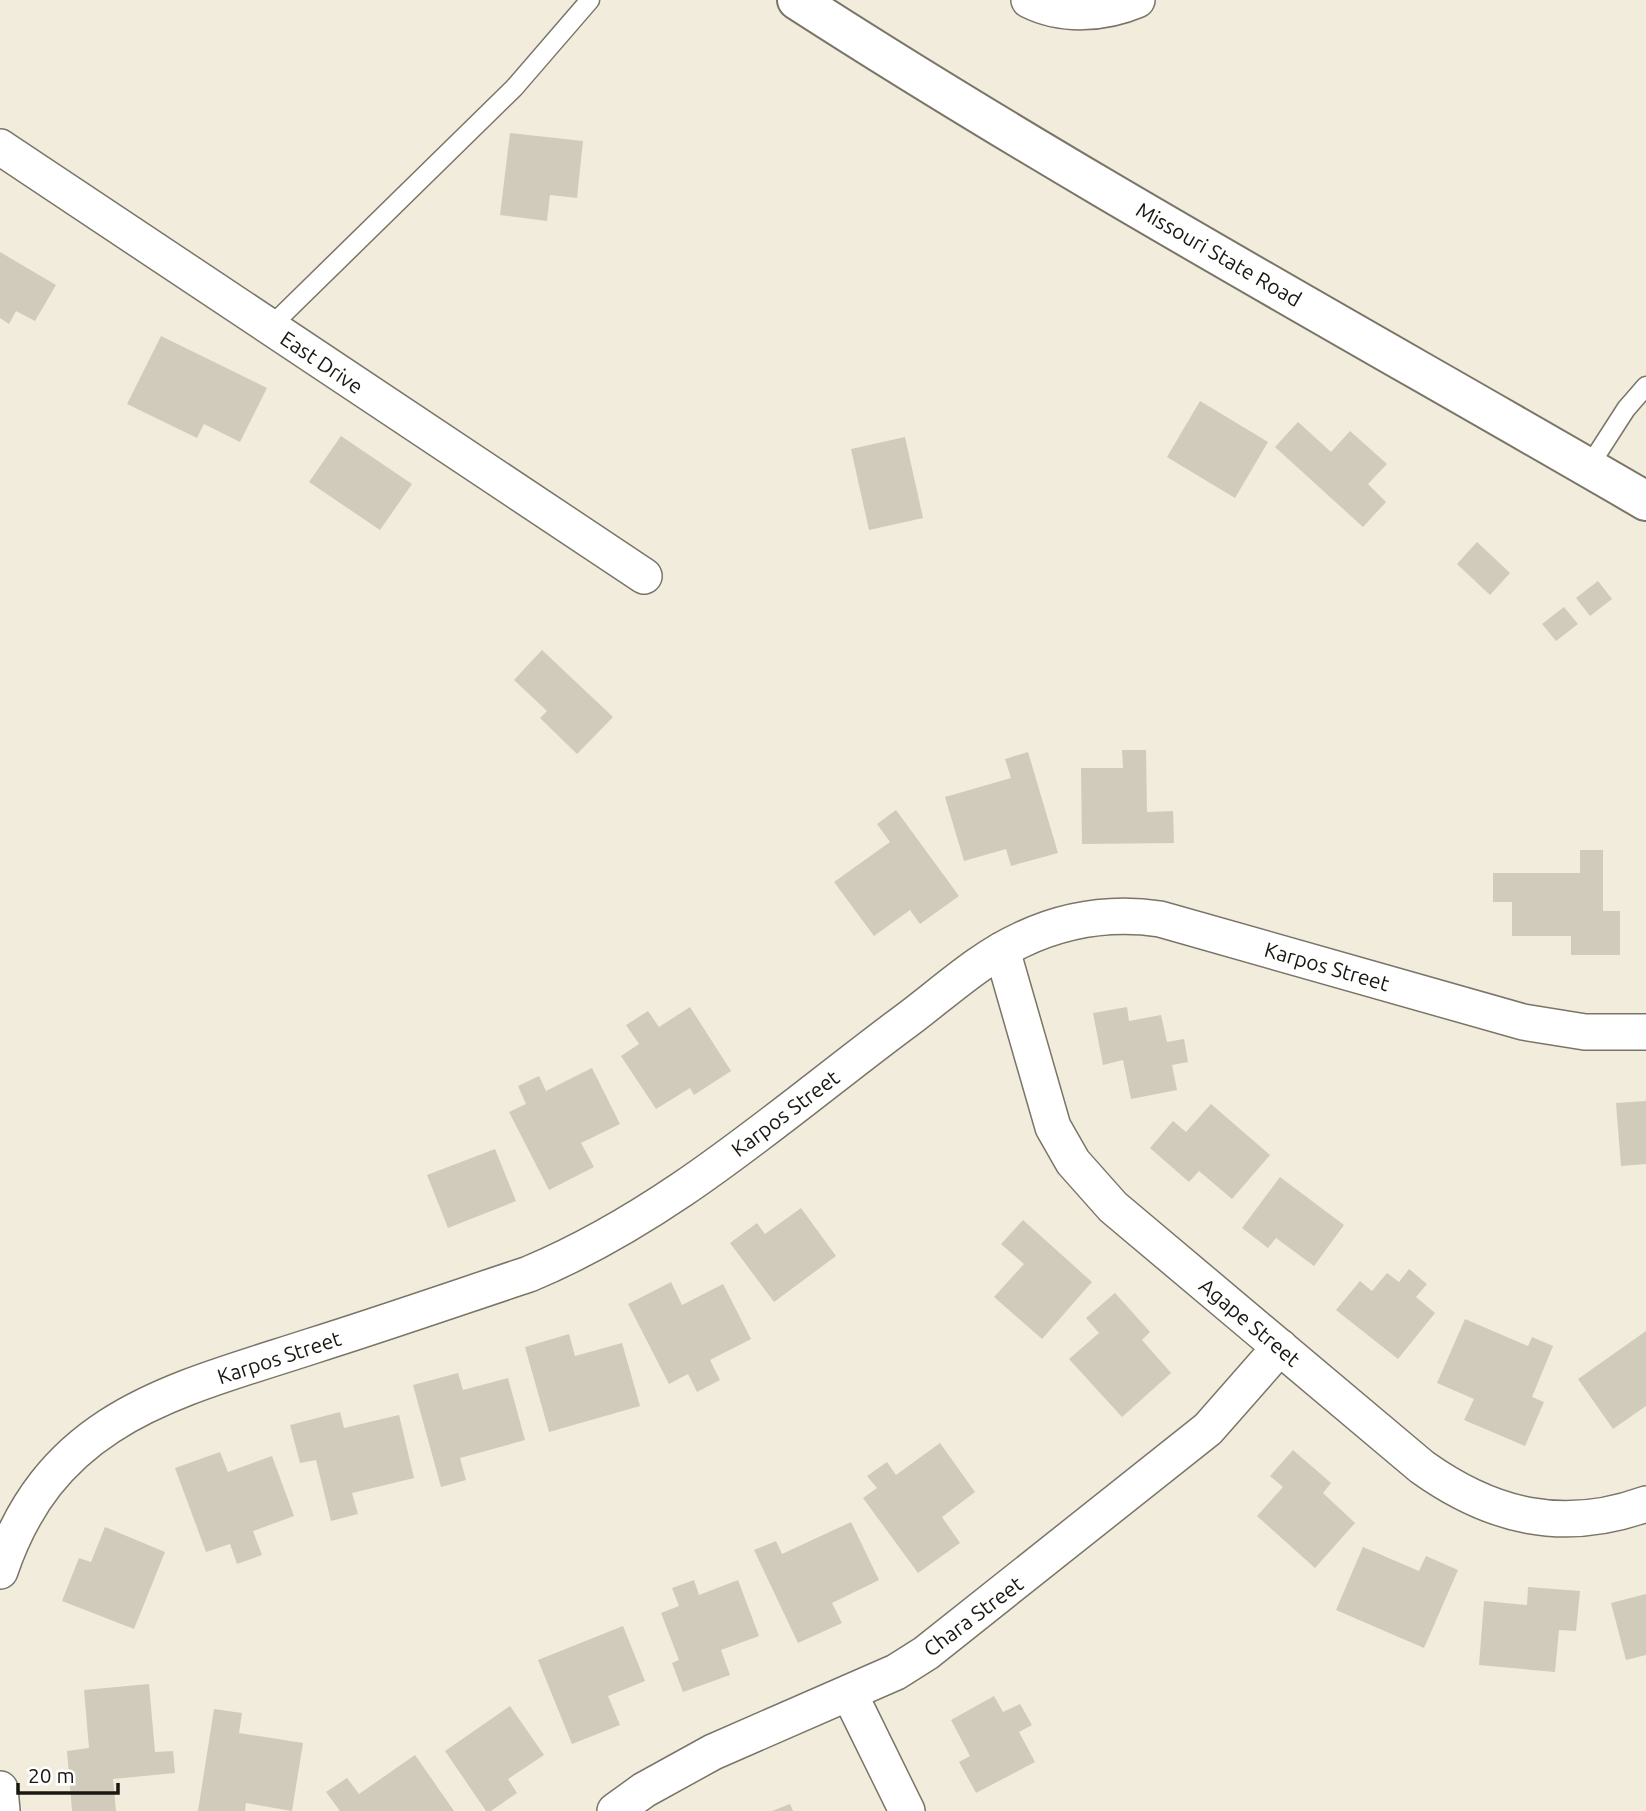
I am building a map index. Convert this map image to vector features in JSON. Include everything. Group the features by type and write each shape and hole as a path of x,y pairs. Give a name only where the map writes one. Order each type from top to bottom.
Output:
{"street":[{"name":"Missouri State Road","path":"797,0 891,60 1111,191 1646,502"},
{"path":"1030,0 1081,13 1115,9 1137,0"},
{"name":"East Drive","path":"0,147 644,576"},
{"name":"Karpos Street","path":"0,1571 27,1510 51,1475 99,1433 133,1410 190,1386 529,1274 614,1234 696,1182 1002,950 1062,925 1097,917 1135,915 1183,925 1523,1022 1585,1032 1646,1032"},
{"name":"Agape Street","path":"1002,950 1053,1127 1073,1162 1113,1207 1422,1467 1457,1492 1491,1507 1529,1516 1569,1520 1630,1510 1646,1504"},
{"name":"Chara Street","path":"615,1811 683,1767 896,1672 926,1653 1155,1474 1208,1429 1280,1347"},
{"path":"849,1693 908,1811"},
{"path":"0,1789 2,1811"}],"lane":[{"path":"270,327 514,88 590,0"},
{"path":"1588,468 1626,409 1646,386"}],"building":[{"path":"510,133 583,141 577,198 550,195 547,221 500,215"},
{"path":"0,252 56,285 35,321 16,311 9,324 0,318"},
{"path":"161,336 267,388 240,442 204,424 197,438 127,404"},
{"path":"1200,401 1268,442 1235,498 1167,457"},
{"path":"1298,422 1331,452 1350,431 1387,464 1368,484 1386,502 1363,527 1275,447"},
{"path":"341,436 412,484 380,530 309,482"},
{"path":"905,437 923,518 869,530 851,449"},
{"path":"1477,542 1510,573 1490,595 1457,564"},
{"path":"1598,581 1612,599 1590,616 1576,598"},
{"path":"1564,607 1578,624 1556,641 1542,624"},
{"path":"542,650 613,717 577,754 540,718 547,711 514,680"},
{"path":"1122,750 1146,750 1147,812 1173,811 1174,843 1082,844 1081,768 1123,768"},
{"path":"1028,752 1058,853 1011,866 1006,849 964,861 945,797 1011,778 1005,759"},
{"path":"896,810 959,896 920,924 910,910 874,936 834,882 890,842 877,824"},
{"path":"1580,850 1603,850 1603,911 1620,911 1620,955 1571,955 1571,936 1512,936 1512,902 1493,902 1493,873 1580,873"},
{"path":"690,1007 731,1071 694,1095 690,1088 656,1109 621,1056 639,1044 626,1025 648,1011 659,1027"},
{"path":"1127,1007 1129,1021 1161,1015 1167,1042 1184,1039 1188,1062 1172,1065 1177,1090 1131,1099 1123,1060 1103,1065 1093,1013"},
{"path":"592,1068 620,1124 581,1143 594,1167 549,1190 509,1112 526,1104 518,1086 539,1076 546,1091"},
{"path":"1646,1101 1646,1164 1621,1166 1616,1103"},
{"path":"1211,1104 1270,1155 1232,1199 1199,1171 1189,1182 1150,1148 1173,1121 1186,1132"},
{"path":"495,1149 516,1201 448,1228 427,1175"},
{"path":"1280,1177 1344,1225 1314,1266 1276,1238 1268,1248 1242,1228"},
{"path":"801,1208 836,1256 774,1302 730,1243 757,1223 765,1234"},
{"path":"1023,1220 1092,1282 1042,1339 994,1297 1024,1264 1001,1244"},
{"path":"1409,1269 1427,1284 1416,1297 1435,1313 1398,1359 1336,1310 1360,1281 1372,1291 1387,1273 1399,1282"},
{"path":"671,1282 682,1305 723,1284 751,1339 710,1360 720,1380 697,1392 688,1374 669,1384 628,1304"},
{"path":"1115,1293 1150,1332 1142,1340 1171,1373 1122,1417 1069,1359 1099,1333 1086,1318"},
{"path":"1465,1319 1528,1346 1532,1337 1553,1346 1532,1397 1544,1402 1525,1446 1464,1420 1474,1399 1437,1383"},
{"path":"1646,1331 1646,1406 1613,1429 1578,1379"},
{"path":"569,1334 575,1356 622,1343 640,1406 549,1432 525,1347"},
{"path":"458,1373 463,1390 508,1378 525,1440 460,1458 466,1480 441,1487 413,1385"},
{"path":"340,1412 344,1428 399,1415 414,1478 352,1493 358,1514 331,1521 316,1460 300,1463 290,1425"},
{"path":"940,1443 975,1492 942,1517 960,1543 918,1573 863,1498 877,1488 867,1476 887,1462 896,1475"},
{"path":"1293,1450 1331,1483 1323,1493 1355,1523 1315,1568 1257,1516 1283,1487 1270,1476"},
{"path":"220,1452 228,1472 272,1456 294,1516 253,1531 262,1555 237,1564 230,1544 206,1552 175,1468"},
{"path":"851,1522 879,1580 832,1603 842,1623 798,1643 754,1550 776,1541 782,1554"},
{"path":"105,1527 165,1552 134,1629 62,1601 79,1558 91,1562"},
{"path":"1363,1547 1419,1571 1426,1556 1458,1570 1424,1648 1336,1610"},
{"path":"694,1580 699,1595 738,1580 759,1636 721,1650 730,1675 683,1692 672,1663 679,1660 661,1613 679,1606 672,1588"},
{"path":"1528,1587 1580,1591 1576,1631 1559,1630 1555,1672 1479,1665 1484,1601 1527,1605"},
{"path":"1646,1594 1646,1655 1626,1660 1611,1603"},
{"path":"623,1626 645,1681 608,1696 620,1725 572,1744 538,1660"},
{"path":"149,1684 155,1752 173,1751 175,1773 113,1779 116,1811 72,1811 67,1751 89,1748 84,1690"},
{"path":"994,1696 1003,1712 1020,1704 1032,1725 1019,1732 1035,1762 976,1793 959,1762 970,1756 951,1720"},
{"path":"510,1706 544,1755 508,1779 517,1793 491,1811 486,1811 445,1751"},
{"path":"214,1709 242,1713 239,1733 303,1743 292,1811 246,1803 245,1811 198,1811"},
{"path":"415,1755 454,1811 340,1811 326,1792 347,1778 359,1794"},
{"path":"790,1804 793,1811 772,1811"}]}
